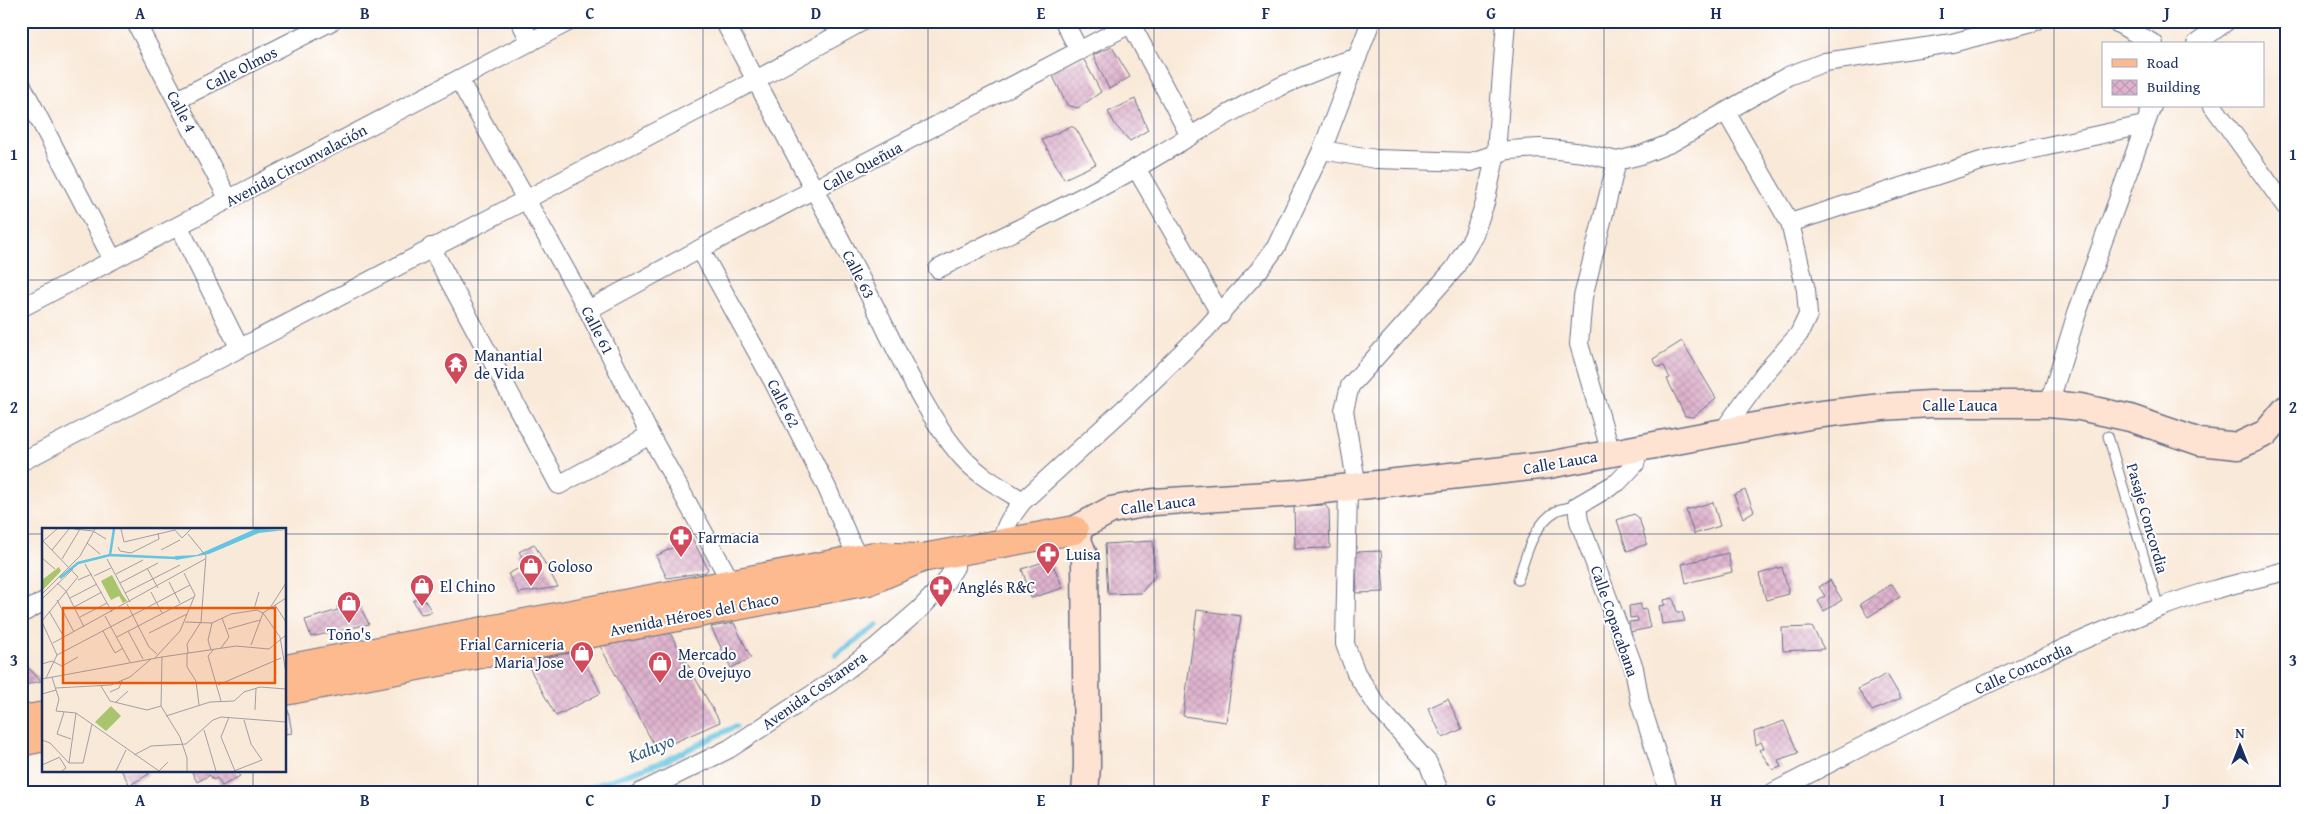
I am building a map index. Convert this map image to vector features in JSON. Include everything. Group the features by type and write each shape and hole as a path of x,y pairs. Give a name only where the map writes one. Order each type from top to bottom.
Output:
{"main road":[{"name":"Avenida Héroes del Chaco","path":"286,669 733,594 1074,530"},
{"name":"Avenida Héroes del Chaco","path":"286,692 733,594"},
{"path":"21,720 42,716"},
{"path":"21,742 42,737"}],"street":[{"name":"Calle 4","path":"136,21 229,200"},
{"name":"Calle Olmos","path":"177,100 332,21"},
{"path":"520,21 531,42"},
{"name":"Avenida Circunvalación","path":"21,308 570,21"},
{"name":"Calle 63","path":"724,21 816,190 918,390 938,423 962,456 987,480 1023,501"},
{"path":"21,462 431,247 756,80 863,21"},
{"path":"1064,21 1079,51"},
{"path":"1002,542 1003,532 1010,517 1023,501 1126,407 1220,315 1276,247 1322,150 1371,21"},
{"path":"1440,793 1428,763 1378,707 1356,673 1345,644 1353,487 1344,410 1350,386 1459,261 1474,237 1496,153 1506,21"},
{"path":"1322,150 1376,159 1471,162 1508,150 1540,148 1584,153 1617,161 1641,155 1671,143 1788,76 1825,62 1952,43 2036,21"},
{"path":"2114,21 2151,42"},
{"path":"2199,42 2227,21"},
{"path":"1133,22 1190,136"},
{"name":"Calle Queñua","path":"588,310 700,249 816,190 1133,22"},
{"path":"938,269 1136,168 1190,136 1313,70 1358,58"},
{"name":"Calle 61","path":"459,80 588,310 650,435 733,594"},
{"path":"21,84 112,260"},
{"path":"2049,404 2077,313 2151,108"},
{"path":"2214,108 2286,207"},
{"path":"1722,432 1764,374 1799,334 1808,314 1806,290 1790,223 1726,112"},
{"path":"1790,223 1984,160 2144,125"},
{"path":"1611,453 1579,344 1583,297 1617,161"},
{"path":"1136,168 1220,315"},
{"path":"179,227 239,347"},
{"path":"431,247 559,485 650,435"},
{"name":"Calle 62","path":"700,249 774,383 827,488 853,548 867,569"},
{"name":"Calle Lauca","path":"1074,530 1111,510 1154,502 1353,487 1549,465 1814,415 1882,407 1930,404 2049,404 2080,407 2130,418 2200,442 2238,446 2266,433 2286,409"},
{"path":"1577,506 1618,482 1635,464 1639,448"},
{"name":"Calle Copacabana","path":"1577,506 1579,521 1634,668 1640,702 1669,793"},
{"path":"1074,530 1085,558 1087,766 1084,793"},
{"name":"Avenida Costanera","path":"642,792 729,749 828,684 875,648 945,583 954,567 955,552"},
{"name":"Calle Concordia","path":"1772,793 1985,684 2159,608 2205,592 2286,571"},
{"path":"21,614 42,602"}],"lane":[{"name":"Pasaje Concordia","path":"2108,436 2159,608"},
{"path":"1518,580 1529,545 1542,523 1558,510 1577,506"}],"building":[{"path":"1112,47 1130,77 1109,89 1093,55"},
{"path":"1083,58 1101,92 1078,108 1067,105 1050,70"},
{"path":"1135,99 1148,130 1130,141 1116,126 1108,112"},
{"path":"1071,126 1076,129 1096,164 1064,179 1042,140"},
{"path":"1682,341 1716,398 1693,417 1685,416 1667,379 1670,378 1664,366 1658,367 1653,359"},
{"path":"1745,490 1754,511 1743,518 1734,495"},
{"path":"1713,502 1720,526 1694,534 1686,510"},
{"path":"1325,505 1329,510 1330,548 1295,549 1294,506"},
{"path":"1634,514 1639,518 1647,544 1627,551 1617,520"},
{"path":"692,538 708,569 706,572 667,578 656,556"},
{"path":"1153,541 1155,576 1141,593 1108,594 1105,544"},
{"path":"534,544 558,587 519,593 508,574 527,564 519,552"},
{"path":"1381,551 1384,592 1357,593 1355,552"},
{"path":"1728,553 1732,572 1686,583 1682,564"},
{"path":"1040,563 1047,563 1054,567 1063,588 1031,598 1022,569"},
{"path":"1782,567 1789,594 1766,600 1759,574"},
{"path":"1830,580 1842,600 1824,611 1818,601 1825,596 1819,587"},
{"path":"1892,584 1900,597 1868,617 1860,604"},
{"name":"El Chino","path":"422,596 432,612 421,614 413,601"},
{"path":"355,597 369,624 311,637 305,620 338,610 337,606"},
{"path":"1673,598 1677,612 1682,612 1685,621 1662,624 1659,606 1665,605 1664,600"},
{"path":"1641,604 1641,610 1646,609 1650,628 1630,632 1629,622 1638,621 1637,617 1630,618 1629,606"},
{"path":"1197,610 1241,616 1226,722 1183,716"},
{"path":"734,623 751,658 731,668 711,627"},
{"path":"1812,627 1824,649 1783,651 1782,628"},
{"name":"Mercado de Ovejuyo","path":"670,633 720,722 657,750 600,646"},
{"path":"580,653 601,693 556,716 526,662 562,654"},
{"path":"21,660 41,681 21,686"},
{"path":"1887,674 1901,698 1872,711 1858,689"},
{"path":"1448,699 1462,729 1443,738 1428,708"},
{"path":"288,710 292,733 286,734 286,711"},
{"path":"1784,721 1798,753 1778,760 1781,767 1773,770 1759,750 1764,748 1761,742 1756,745 1754,732"},
{"path":"122,772 148,772 149,774 130,785"},
{"path":"192,772 237,772 240,776 222,786 217,778 213,780 210,775 197,782"}],"waterway":[{"name":"Kaluyo","path":"836,655 877,625"},
{"name":"Kaluyo","path":"574,793 665,761 736,726"}],"place":[{"name":"Manantial de Vida","path":"456,385"},
{"name":"Farmacia","path":"681,558"},
{"name":"Luisa","path":"1048,575"},
{"name":"Goloso","path":"531,587"},
{"name":"El Chino","path":"422,607"},
{"name":"Anglés R&C","path":"941,608"},
{"name":"Toño's","path":"349,624"},
{"name":"Frial Carniceria Maria Jose","path":"582,674"},
{"name":"Mercado de Ovejuyo","path":"660,684"}]}
